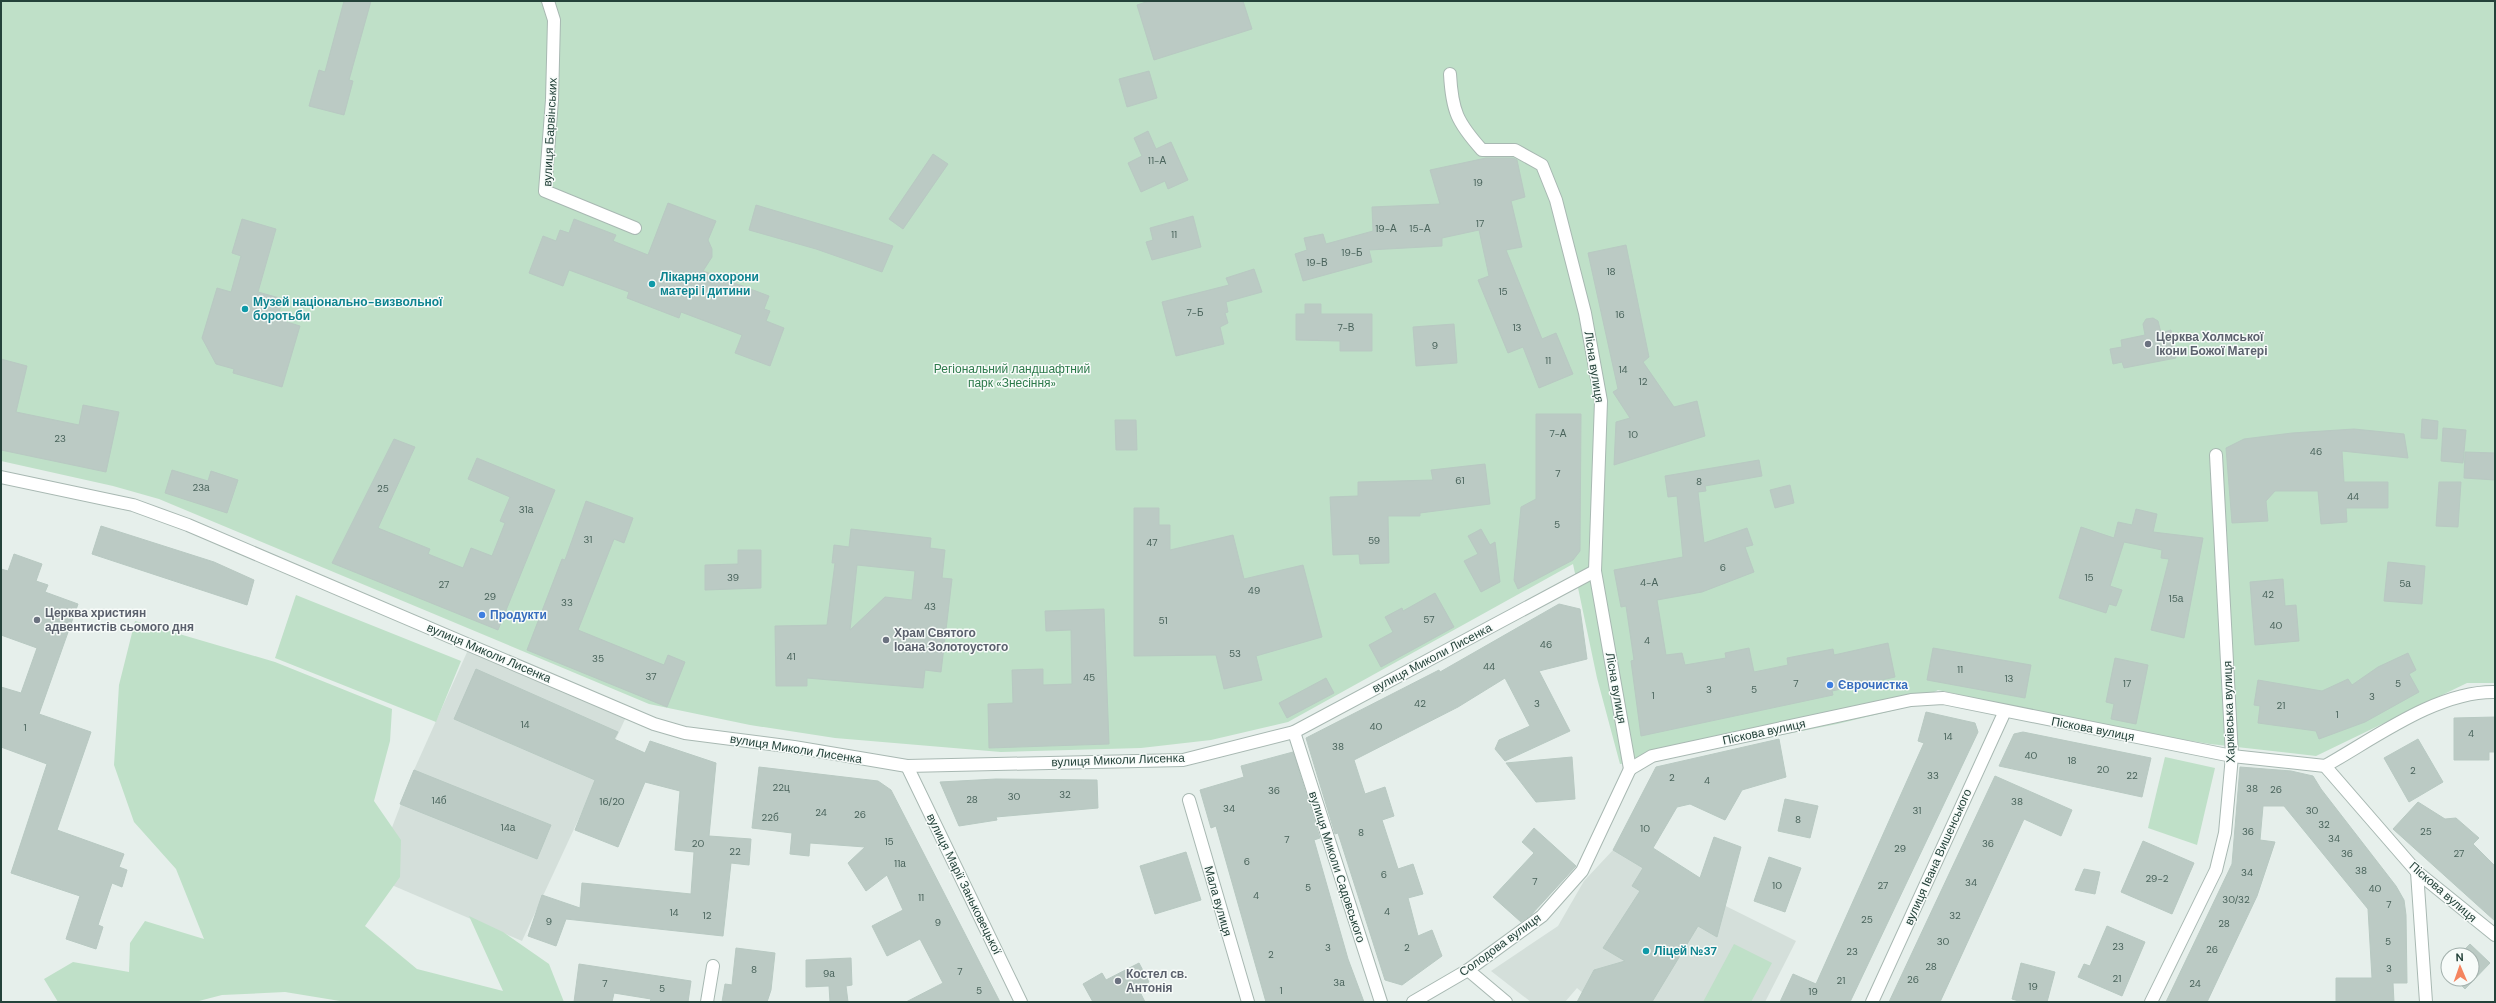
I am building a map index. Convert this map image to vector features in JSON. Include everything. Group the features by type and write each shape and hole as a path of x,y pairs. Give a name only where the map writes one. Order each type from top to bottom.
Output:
{"street":[{"name":"вулиця Барвінських","path":"548,1 554,20 552,100 545,191 635,228"},
{"name":"Лісна вулиця","path":"1450,74 1453,106 1464,129 1482,150 1515,150 1542,165 1556,200 1585,313 1601,401 1595,571 1630,769"},
{"name":"Харківська вулиця","path":"2151,1002 2216,870 2225,833 2232,756 2216,454"},
{"name":"вулиця Миколи Лисенка","path":"1,476 133,505 188,525 654,724 685,733 794,747 907,766 1183,760 1294,732 1595,571"},
{"path":"2325,766 2427,708 2456,696 2495,692"},
{"name":"Піскова вулиця","path":"1630,769 1652,756 1911,700 1943,698 2232,756 2325,766 2418,872 2495,935"},
{"name":"вулиця Івана Вишенського","path":"1872,1002 2005,711"},
{"name":"вулиця Миколи Садовського","path":"1294,732 1381,1002"},
{"name":"вулиця Марії Заньковецької","path":"907,766 1021,1002"},
{"name":"Солодова вулиця","path":"1413,1002 1468,970 1542,916 1582,871 1630,769"},
{"name":"Мала вулиця","path":"1189,800 1248,1002"},
{"path":"2418,872 2426,1002"},
{"path":"707,1002 712,966"},
{"path":"1468,970 1506,1002"}],"shaded area":[{"path":"468,650 626,717 522,941 373,877 414,770"},
{"path":"1613,850 1796,941 1765,1002 1593,1002 1577,988 1565,1002 1531,1002 1491,971 1558,926 1584,881"}],"green space":[{"name":"Регіональний ландшафтний парк «Знесіння»","path":"1,1 2495,1 2495,683 2467,683 2316,756 2210,744 2107,727 1938,690 1904,708 1837,724 1662,759 1620,764 1597,678 1573,564 1288,722 1211,740 1141,748 1001,752 835,738 750,725 649,704 159,499 113,486 1,461"},
{"path":"296,595 461,661 436,722 275,658"},
{"path":"135,621 275,662 392,709 390,741 374,801 401,840 400,877 365,926 417,969 503,991 469,916 503,932 549,964 564,1002 346,1002 285,992 222,995 195,1002 58,1002 44,979 73,962 129,972 130,943 145,921 204,939 176,869 134,822 114,765 119,685"},
{"path":"2165,757 2215,768 2197,845 2148,828"},
{"path":"1734,944 1772,963 1751,1002 1703,1002"}],"building":[{"path":"344,1 371,1 349,80 353,81 344,115 309,106 319,70 325,72"},
{"path":"1149,1 1243,1 1252,29 1154,60 1137,5"},
{"path":"1149,71 1157,98 1127,107 1119,79"},
{"path":"1148,131 1156,149 1171,142 1188,180 1168,189 1165,181 1141,192 1128,163 1142,156 1134,138"},
{"path":"933,154 948,164 903,229 889,219"},
{"path":"1486,158 1513,158 1517,160 1525,197 1511,201 1522,247 1506,250 1542,339 1556,333 1573,374 1539,388 1523,347 1508,353 1478,280 1489,276 1479,230 1442,238 1442,246 1369,250 1372,262 1303,281 1295,254 1307,250 1304,238 1323,234 1326,244 1373,231 1372,207 1440,204 1430,170"},
{"name":"Лікарня охорони матері і дитини","path":"668,203 716,221 708,240 712,249 712,257 703,271 769,296 764,309 770,311 766,321 784,328 770,366 735,353 742,335 681,312 679,318 627,298 629,292 569,270 563,286 529,273 543,236 556,241 560,230 569,233 574,219 616,235 613,241 648,255"},
{"path":"756,205 893,246 882,272 816,249 749,230"},
{"path":"1193,216 1201,247 1152,260 1146,242 1153,240 1150,228"},
{"name":"Музей національно-визвольної боротьби","path":"242,219 276,229 258,292 283,299 277,319 300,326 282,387 233,373 234,369 216,364 202,338 217,288 231,292 241,256 232,253"},
{"path":"1626,245 1649,357 1643,362 1674,407 1697,401 1705,436 1614,465 1616,422 1630,418 1613,392 1618,389 1588,253"},
{"path":"1254,269 1262,292 1226,302 1228,312 1225,313 1228,323 1220,327 1224,344 1176,356 1162,302 1229,285 1226,278"},
{"path":"1305,304 1321,304 1321,314 1372,314 1372,351 1340,351 1340,341 1296,340 1296,314 1305,314"},
{"name":"Церква Холмської Ікони Божої Матері","path":"2153,318 2158,321 2161,333 2171,330 2176,358 2124,368 2122,362 2113,364 2110,349 2122,347 2121,340 2145,335 2143,324 2146,319"},
{"path":"1454,324 1457,363 1416,366 1413,327"},
{"path":"1,359 27,366 16,412 79,425 83,405 119,412 106,472 1,450"},
{"path":"1536,414 1581,414 1580,551 1573,560 1518,589 1514,580 1521,507 1536,499"},
{"path":"2422,419 2438,421 2437,439 2421,438"},
{"path":"1115,420 1136,420 1137,450 1116,450"},
{"path":"2443,428 2466,430 2463,463 2441,461"},
{"path":"2354,429 2404,434 2408,458 2342,451 2344,482 2388,482 2388,508 2346,508 2347,522 2321,524 2318,491 2275,491 2266,501 2268,521 2232,523 2226,448 2244,439 2292,433"},
{"path":"394,439 415,447 378,528 430,549 428,554 463,568 471,548 492,556 505,523 500,521 510,497 468,479 477,458 555,490 498,630 332,563"},
{"path":"2465,452 2495,453 2495,480 2464,478"},
{"path":"1759,460 1762,476 1705,486 1706,491 1698,492 1704,543 1747,528 1753,545 1745,547 1754,572 1702,592 1657,600 1666,655 1682,653 1685,665 1726,658 1725,653 1749,648 1754,672 1788,665 1787,658 1833,649 1834,655 1888,643 1895,677 1832,691 1833,695 1641,736 1631,661 1634,660 1626,606 1621,607 1614,570 1683,557 1677,496 1668,497 1665,476"},
{"path":"1485,464 1490,504 1420,513 1420,516 1388,516 1389,563 1360,564 1359,554 1333,555 1330,497 1358,496 1358,482 1433,480 1431,470"},
{"path":"172,470 208,481 211,471 238,480 227,513 165,493"},
{"path":"2439,482 2461,482 2458,527 2436,526"},
{"path":"1790,485 1794,503 1775,508 1770,490"},
{"path":"586,501 633,518 624,543 614,539 578,630 664,665 668,655 685,662 667,707 527,650 562,559 565,560"},
{"path":"1134,508 1159,508 1159,525 1170,525 1170,550 1233,535 1244,579 1303,565 1322,637 1256,656 1262,680 1224,689 1216,655 1134,656"},
{"path":"2136,509 2157,514 2153,532 2203,538 2184,638 2151,630 2169,559 2161,558 2162,550 2124,542 2110,586 2122,590 2116,606 2109,604 2106,613 2059,598 2081,527 2114,538 2118,522 2132,525"},
{"path":"101,526 214,562 254,580 247,605 92,554"},
{"path":"851,529 931,538 930,548 945,550 942,578 952,579 941,672 925,670 923,688 807,678 807,686 776,686 775,626 827,625 835,563 832,563 834,545 849,547","holes":["857,565 915,571 912,600 885,597 850,630"]},
{"path":"1481,529 1490,545 1495,542 1500,582 1481,592 1464,561 1478,554 1468,536"},
{"path":"738,550 761,550 761,588 705,590 705,565 738,564"},
{"path":"14,554 42,564 36,581 48,585 45,592 78,604 39,714 91,732 57,830 124,854 119,867 127,870 122,887 112,883 98,925 103,927 96,949 66,939 80,896 11,873 47,764 1,747 1,687 21,693 37,648 1,635 1,569 8,571"},
{"path":"2388,562 2425,566 2422,604 2384,601"},
{"path":"2283,579 2285,606 2296,605 2299,641 2255,645 2250,582"},
{"path":"1435,593 1454,627 1381,667 1369,645 1393,632 1385,617 1402,608 1403,611"},
{"path":"1559,604 1580,609 1587,659 1539,671 1570,731 1505,761 1495,749 1499,740 1530,726 1505,678 1458,707 1354,760 1365,794 1385,787 1394,816 1382,820 1398,869 1413,864 1423,894 1408,898 1418,936 1432,930 1442,956 1402,985 1385,980 1338,833 1335,834 1306,738 1439,670 1440,672"},
{"path":"1104,609 1109,744 989,748 988,704 1013,703 1012,670 1043,669 1043,685 1072,684 1071,630 1046,631 1045,611"},
{"path":"1933,648 2031,665 2025,698 1927,680"},
{"path":"2408,653 2416,670 2409,674 2419,692 2365,722 2319,739 2316,731 2258,723 2260,706 2254,705 2258,680 2322,691 2348,679 2352,685 2378,667"},
{"path":"2115,658 2148,665 2136,724 2111,719 2114,704 2106,702"},
{"path":"476,669 618,732 614,739 645,753 650,741 716,763 709,836 751,839 749,865 731,863 723,936 566,919 556,946 528,936 542,895 580,908 582,883 691,894 694,852 675,850 680,791 645,782 618,847 575,830 595,780 454,719"},
{"path":"1326,678 1334,693 1287,718 1279,703"},
{"path":"1926,712 1975,723 1978,732 1850,1002 1780,1002 1793,974 1816,984 1924,743 1918,741"},
{"path":"2495,717 2495,752 2489,752 2489,760 2454,760 2454,718"},
{"path":"2023,732 2151,758 2142,797 1999,766 2014,734"},
{"path":"1779,739 1786,777 1742,790 1725,820 1690,804 1677,807 1653,848 1700,878 1714,837 1741,847 1717,937 1698,926 1652,1002 1577,1002 1594,970 1625,961 1603,948 1640,891 1632,886 1643,868 1613,850 1656,767"},
{"path":"2418,739 2443,782 2409,802 2384,758"},
{"path":"1293,752 1320,838 1314,840 1348,959 1364,1002 1266,1002 1216,826 1211,828 1200,790 1244,777 1241,766"},
{"path":"1572,757 1575,799 1536,802 1506,763"},
{"path":"759,767 878,781 891,790 1000,1002 906,1002 943,983 920,939 887,956 872,926 903,910 887,875 866,891 848,863 865,847 810,843 809,856 790,854 792,833 752,828"},
{"path":"2240,767 2291,771 2313,776 2321,789 2396,886 2404,900 2406,915 2407,983 2393,983 2394,1002 2336,1002 2336,978 2372,978 2368,909 2284,806 2263,806 2260,840 2275,842 2257,896 2207,1002 2166,1002 2232,864"},
{"path":"414,770 551,825 537,859 400,804"},
{"path":"1995,776 2072,810 2061,836 2024,819 1940,1002 1889,1002"},
{"path":"996,779 1097,780 1098,808 996,817 997,820 959,826 940,782"},
{"path":"1785,799 1818,806 1810,838 1778,831"},
{"path":"2418,802 2445,819 2456,818 2479,838 2473,844 2495,866 2495,921 2393,829"},
{"path":"1534,828 1576,866 1531,915 1521,922 1493,897 1534,853 1522,842"},
{"path":"2143,841 2194,863 2172,914 2121,892"},
{"path":"1186,852 1201,900 1155,914 1140,866"},
{"path":"1769,857 1801,868 1785,912 1754,901"},
{"path":"2084,869 2100,872 2095,894 2075,890"},
{"path":"2107,926 2145,942 2122,996 2078,977 2084,964 2090,966"},
{"path":"736,948 775,953 771,990 767,1002 722,1002 725,984 732,985"},
{"path":"2480,954 2490,963 2480,973"},
{"path":"851,958 852,985 846,986 848,1002 830,1002 829,986 806,987 806,960"},
{"name":"Костел св. Антонія","path":"1139,963 1149,982 1138,988 1145,1002 1093,1002 1083,984 1102,973 1106,980"},
{"path":"2021,963 2055,972 2047,1002 2022,1002 2012,999"},
{"path":"579,964 691,981 688,1002 650,1002 651,999 614,993 612,1002 574,1002"}],"place":[{"name":"Лікарня охорони матері і дитини","path":"652,284"},
{"name":"Музей національно-визвольної боротьби","path":"245,309"},
{"name":"Церква Холмської Ікони Божої Матері","path":"2148,344"},
{"name":"Продукти","path":"482,615"},
{"name":"Церква християн адвентистів сьомого дня","path":"37,620"},
{"name":"Храм Святого Іоана Золотоустого","path":"886,640"},
{"name":"Єврочистка","path":"1830,685"},
{"name":"Ліцей №37","path":"1646,951"},
{"name":"Костел св. Антонія","path":"1118,981"}]}
